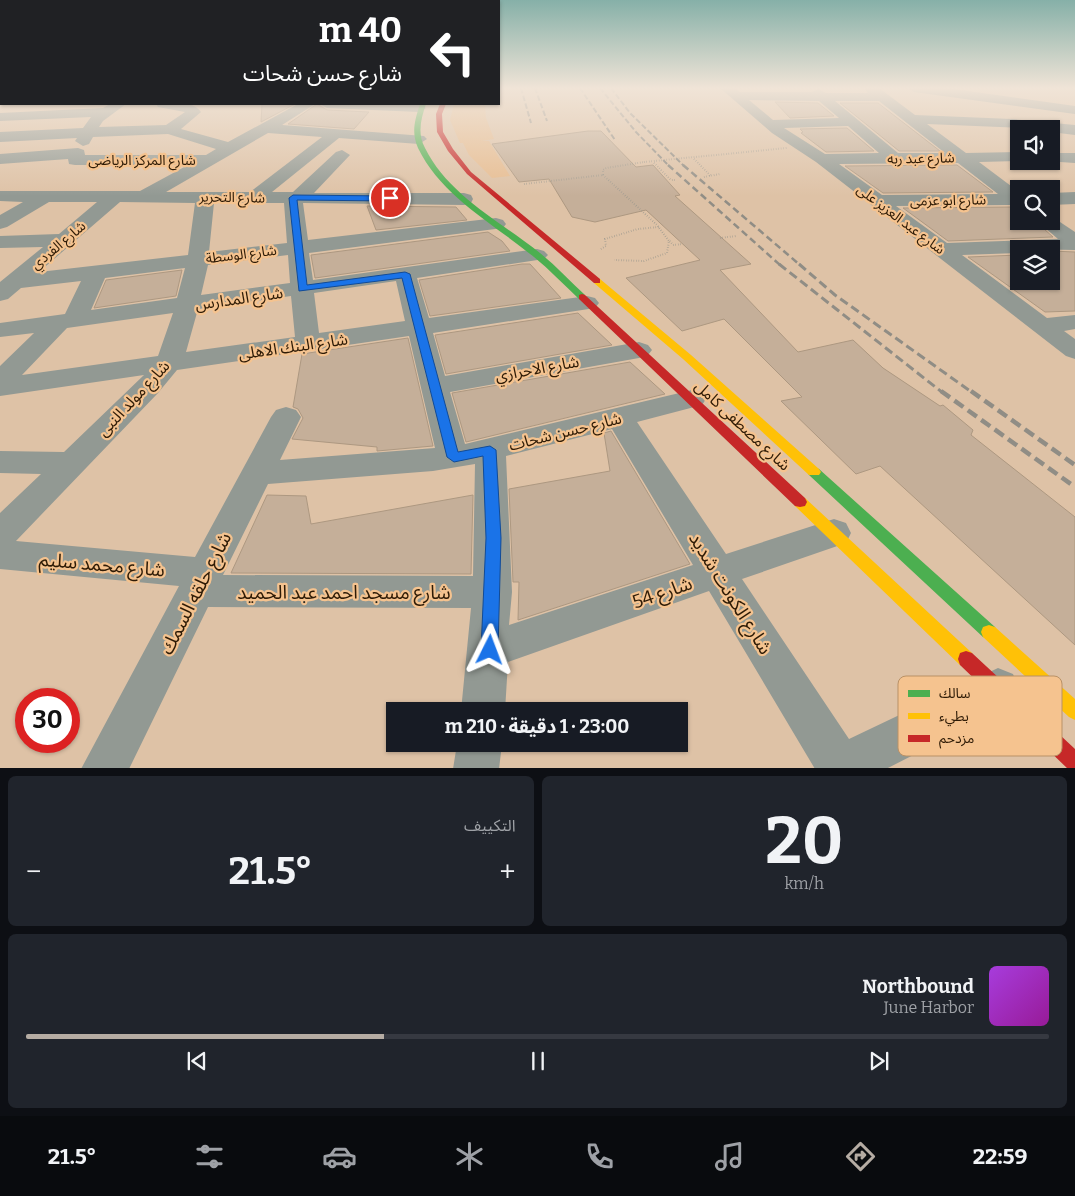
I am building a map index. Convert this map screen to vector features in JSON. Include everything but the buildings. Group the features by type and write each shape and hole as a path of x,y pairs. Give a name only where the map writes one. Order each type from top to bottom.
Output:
{"main road":[{"name":"شارع مصطفى كامل","path":"417,124 420,148 435,171 464,199 537,255 984,676"},
{"name":"شارع مصطفى كامل","path":"439,124 438,129 446,144 469,173 694,363 1037,676"},
{"name":"شارع مصطفى كامل","path":"1062,699 1075,711"},
{"name":"شارع مصطفى كامل","path":"1062,750 1075,762"}],"street":[{"path":"0,223 64,176 87,132 94,124"},
{"path":"169,130 178,124"},
{"path":"144,196 272,124"},
{"path":"772,124 778,124"},
{"name":"شارع عبد العزيز على","path":"772,124 800,146 822,159 1075,351"},
{"path":"853,124 894,158"},
{"path":"915,124 1010,194"},
{"path":"1002,124 1010,138"},
{"path":"1018,124 1075,130"},
{"path":"265,128 419,139"},
{"path":"0,137 139,129 169,130 230,148"},
{"path":"255,197 336,133"},
{"name":"شارع عبد ربه","path":"822,159 961,158 1010,149"},
{"path":"308,344 295,198 342,154"},
{"path":"1060,158 1075,158"},
{"name":"شارع المركز الرياضى","path":"0,159 64,176 209,160"},
{"name":"شارع التحرير","path":"0,196 64,176 116,196 464,199"},
{"name":"شارع الفردي","path":"8,288 116,196"},
{"name":"شارع مولد النبى","path":"0,535 148,387 168,364 178,340 198,260 205,197"},
{"path":"1060,199 1075,198"},
{"name":"شارع ابو عزمى","path":"878,201 1010,200"},
{"name":"شارع الوسطة","path":"8,288 96,272 496,224"},
{"path":"1058,230 1075,243"},
{"path":"0,242 63,240"},
{"path":"941,250 1075,243"},
{"name":"شارع المدارس","path":"0,330 537,255"},
{"path":"3,387 66,322 96,272"},
{"path":"405,274 454,457"},
{"name":"شارع البنك الاهلى","path":"3,387 587,303"},
{"path":"1042,326 1075,322"},
{"name":"شارع الاحرازي","path":"435,386 639,350"},
{"name":"شارع حسن شحات","path":"258,473 454,457 490,450 692,400"},
{"name":"شارع حلقه السمك","path":"104,768 286,417"},
{"name":"شارع الكونت شديد","path":"619,417 841,768"},
{"path":"484,702 490,650 493,592 494,538 490,450"},
{"path":"0,462 70,463"},
{"name":"شارع 54","path":"490,650 834,533"},
{"name":"شارع محمد سليم","path":"0,554 200,582"},
{"name":"شارع مسجد احمد عبد الحميد","path":"200,582 493,592"},
{"path":"841,768 898,739"},
{"path":"476,768 479,752"}],"path":[{"path":"603,175 603,170 606,168 644,162 787,148"},
{"path":"676,180 670,180 654,163 694,159 710,176"},
{"path":"704,177 720,174"},
{"path":"495,194 518,185 603,175 659,227 673,245 683,244"},
{"path":"576,262 606,246 605,239 638,229 659,227"},
{"path":"720,238 736,236"},
{"path":"576,262 644,261 667,253 669,241"}],"shaded area":[{"path":"452,124 488,124 494,139 481,141 489,141 510,176 492,178 469,155 463,143 460,143"}],"railway":[{"path":"604,124 615,140"},
{"path":"629,124 668,165"},
{"path":"641,124 684,166"},
{"path":"668,165 780,265"},
{"path":"683,165 800,265"},
{"path":"779,264 943,393"},
{"path":"799,264 835,295 973,393"},
{"path":"941,391 1075,487"},
{"path":"971,391 1075,465"}],"traffic: fast":[{"path":"416,124 421,147 434,169 454,190 477,210 537,255 582,297"},
{"path":"814,472 989,632"}],"traffic: slow":[{"path":"597,281 687,357 814,472"},
{"path":"800,502 966,659"},
{"path":"989,632 1037,676"},
{"path":"1062,699 1075,711"}],"traffic: jam":[{"path":"440,124 440,132 450,150 469,173 597,281"},
{"path":"582,297 800,502"},
{"path":"966,659 984,676"},
{"path":"1062,750 1075,762"}],"route":[{"path":"390,198 293,198 302,289 405,274 454,457 490,450 494,538 490,650"}]}
